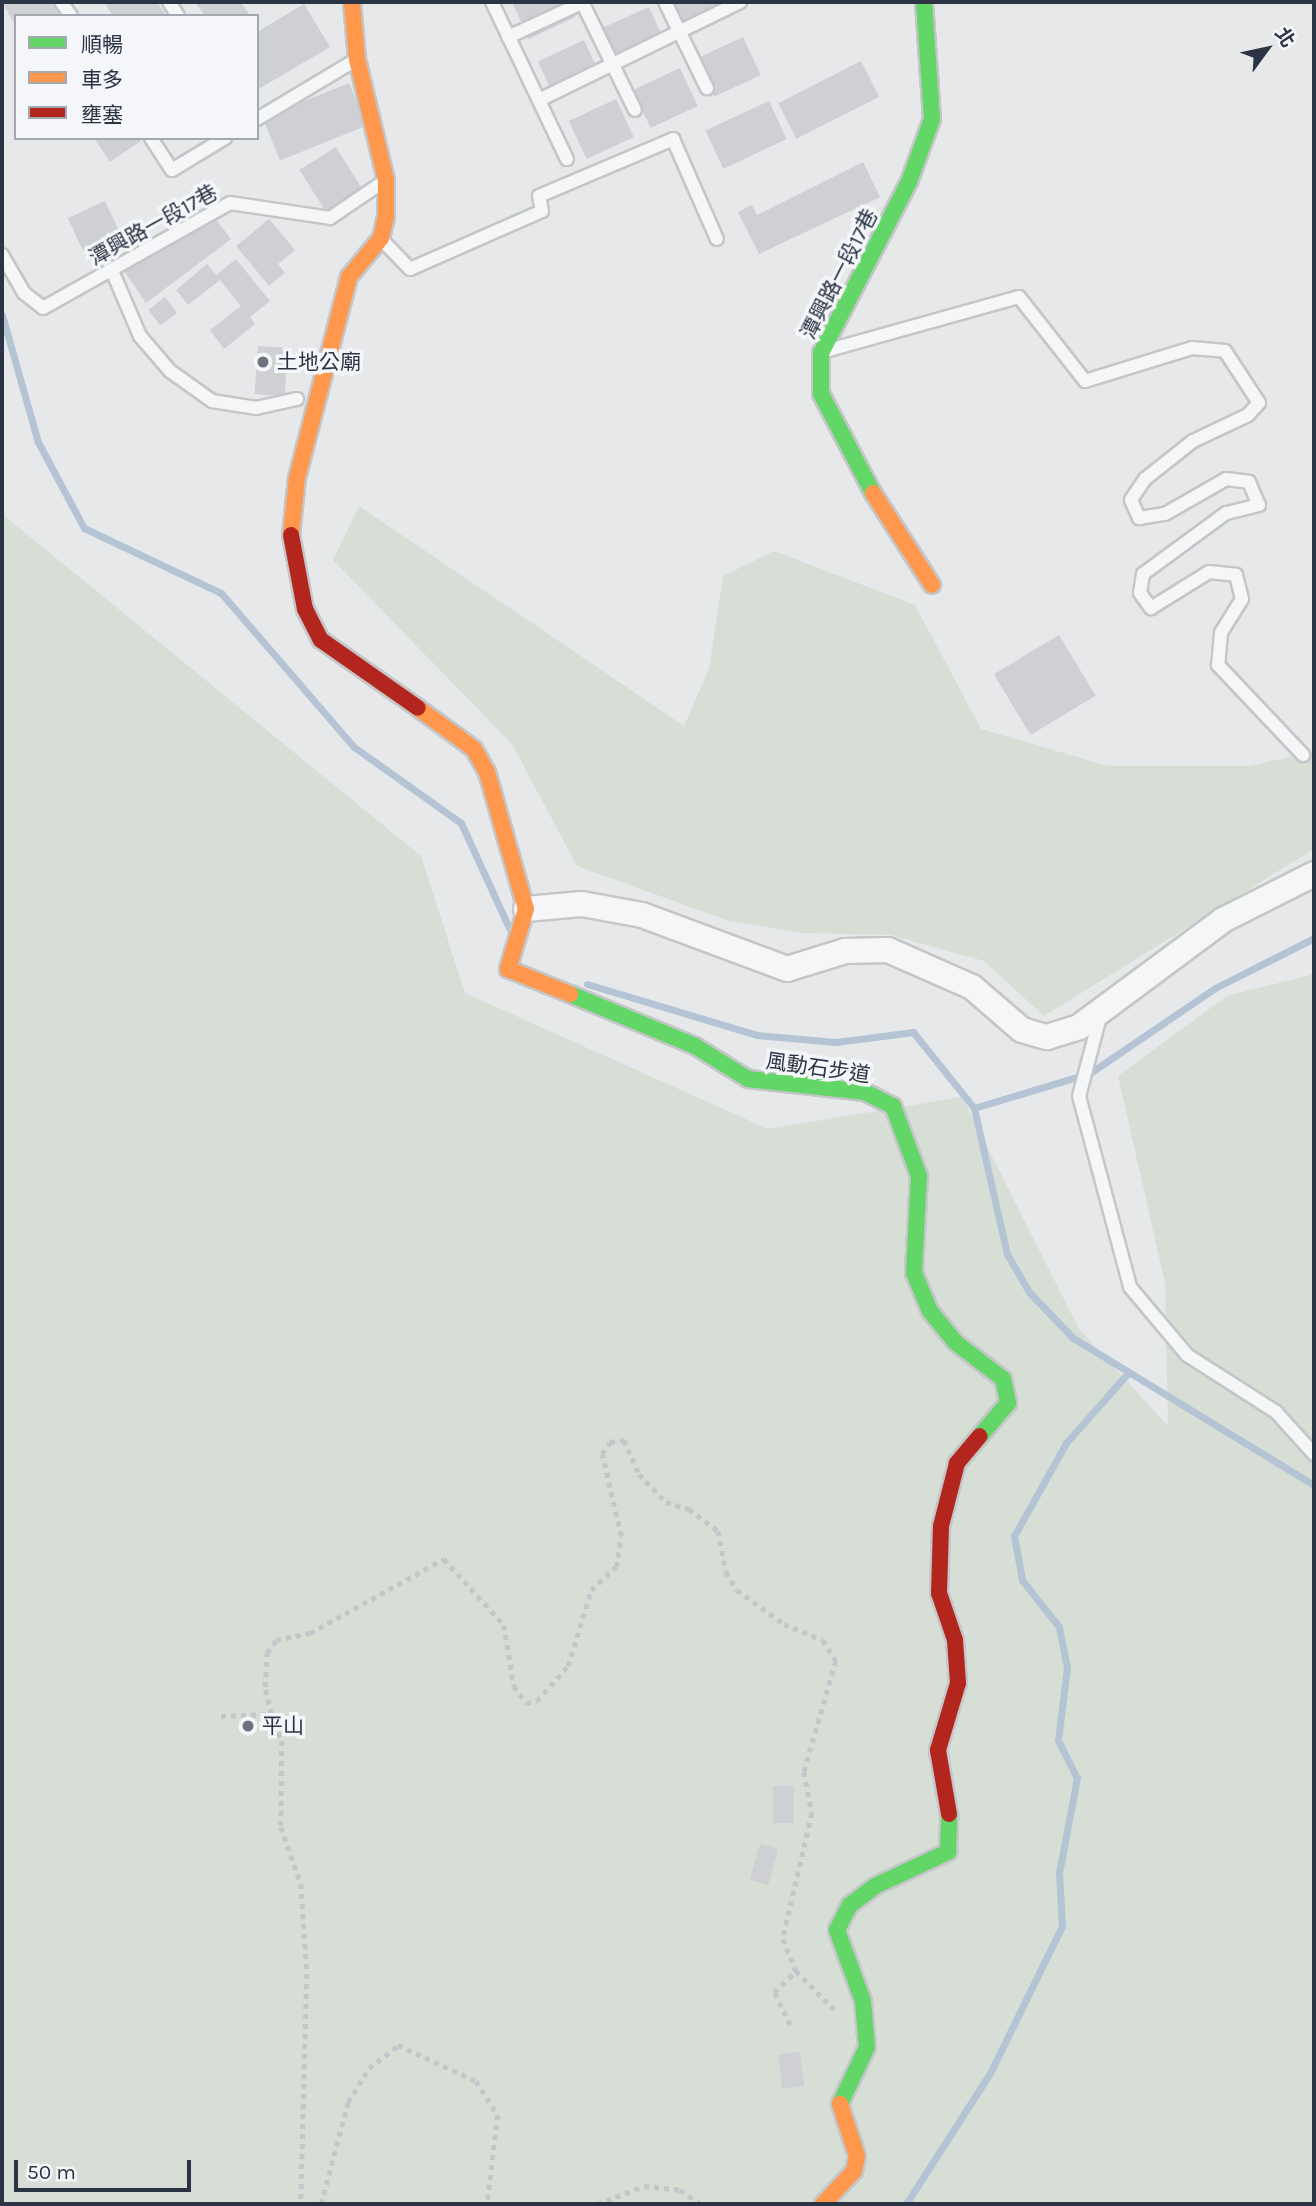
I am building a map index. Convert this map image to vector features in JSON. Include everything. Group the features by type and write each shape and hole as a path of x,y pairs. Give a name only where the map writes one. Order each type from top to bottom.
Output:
{"street":[{"path":"352,2 357,59 386,180 381,238 349,277 297,478 290,547 305,609 321,640 474,749 487,772 526,909 582,904 642,915 787,968 845,951 888,950 972,988 1022,1030 1047,1037 1101,1010 1223,920 1314,874"},
{"name":"潭興路一段17巷","path":"924,2 932,119 909,182 821,353 821,394 843,441 932,585"},
{"name":"風動石步道","path":"526,909 508,969 695,1046 748,1079 865,1092 893,1106 919,1176 914,1273 930,1311 955,1342 1003,1379 1008,1403 957,1462 941,1526 939,1593 955,1640 958,1683 938,1750 953,1838 936,1863 875,1886 850,1905 837,1930 863,2001 867,2046 864,2064 839,2107 858,2155 854,2171 822,2204"}],"lane":[{"path":"492,2 567,159"},
{"path":"508,37 583,2 635,110"},
{"path":"666,2 707,88"},
{"path":"538,100 740,2"},
{"path":"259,118 357,59"},
{"path":"381,238 411,269 542,211 539,196 673,139 717,239"},
{"name":"潭興路一段17巷","path":"152,140 172,170 222,140"},
{"name":"潭興路一段17巷","path":"2,255 24,293 43,308 113,273 230,203 330,218 386,180"},
{"path":"113,273 140,336 170,371 212,401 256,408 297,399"},
{"path":"821,353 1019,297 1085,381 1192,348 1225,351 1259,403 1248,415 1193,440 1145,479 1131,500 1139,518 1165,514 1226,479 1249,482 1259,505 1226,513 1143,574 1140,593 1151,608 1209,572 1236,575 1242,599 1221,633 1218,665 1303,755"},
{"path":"1101,1010 1080,1092 1130,1287 1140,1303 1187,1355 1276,1412 1314,1454"}],"path":[{"path":"301,2204 306,1975 301,1884 281,1827 282,1741 271,1714 265,1687 267,1653 276,1640 310,1633 444,1559 504,1625 514,1686 526,1703 537,1701 568,1666 591,1590 616,1567 621,1536 602,1454 610,1442 624,1440 639,1474 666,1502 689,1509 718,1531 726,1572 737,1590 784,1623 822,1640 836,1661 804,1772 812,1813 783,1939 796,1971 842,2018"},
{"path":"221,1716 271,1714"},
{"path":"790,2025 774,1992 796,1971"},
{"path":"321,2204 348,2102 369,2068 398,2045 476,2081 498,2115 487,2204"},
{"path":"597,2204 644,2186 680,2190 701,2204"}],"shaded area":[{"path":"359,506 684,726 709,669 723,576 774,551 915,605 981,729 1108,766 1249,766 1314,752 1314,849 1044,1016 984,961 891,935 801,933 729,921 577,866 512,744 333,560"},
{"path":"2,514 421,856 465,993 768,1129 962,1097 1079,1329 1168,1426 1165,1283 1118,1076 1227,996 1314,974 1314,2204 2,2204"}],"building":[{"path":"2,2 50,2 59,14 14,14 14,23"},
{"path":"104,2 157,2 165,14 112,14"},
{"path":"195,2 241,2 249,14 204,14"},
{"path":"512,2 568,2 575,17 529,39"},
{"path":"668,2 725,2 732,16 685,38"},
{"path":"304,4 330,47 259,89 259,31"},
{"path":"649,7 666,45 619,67 601,28"},
{"path":"743,37 761,75 715,97 697,59"},
{"path":"584,40 602,78 556,100 538,62"},
{"path":"861,61 879,97 796,139 778,103"},
{"path":"680,68 698,106 651,128 633,90"},
{"path":"349,83 366,126 280,160 263,118"},
{"path":"616,99 634,137 587,159 569,121"},
{"path":"769,101 787,139 723,169 706,131"},
{"path":"95,140 142,140 110,162"},
{"path":"336,147 365,194 329,216 300,170"},
{"path":"863,162 880,197 759,254 738,212 752,205 757,215"},
{"path":"105,201 123,239 86,256 68,218"},
{"path":"210,212 231,239 146,303 120,265"},
{"path":"269,219 295,250 278,264 285,273 269,286 236,246"},
{"path":"236,259 270,301 250,317 255,324 224,349 210,330 241,306 220,280 188,305 176,290 207,264 216,275"},
{"path":"165,297 177,313 160,326 148,310"},
{"path":"258,346 288,348 285,396 255,394"},
{"path":"1059,635 1096,696 1030,735 994,674"},
{"path":"773,1786 794,1786 794,1823 773,1823"},
{"path":"760,1844 778,1849 768,1885 750,1880"},
{"path":"800,2052 804,2086 782,2088 778,2055"}],"waterway":[{"path":"2,315 38,442 84,528 221,593 354,747 461,823 509,928"},
{"path":"974,1108 1090,1073 1215,988 1314,938"},
{"path":"587,984 757,1035 836,1042 913,1032 974,1108 1007,1254 1029,1292 1073,1338 1314,1485"},
{"path":"906,2204 990,2073 1062,1926 1059,1873 1077,1778 1058,1740 1067,1668 1059,1627 1022,1580 1014,1536 1066,1443 1128,1373"}],"traffic: fast":[{"path":"873,493 821,394 821,353 909,182 932,119 924,2"},
{"path":"570,994 695,1046 748,1079 865,1092 893,1106 919,1176 914,1273 930,1311 955,1342 1003,1379 1008,1403 980,1436"},
{"path":"840,2104 867,2047 863,2001 837,1930 850,1905 875,1886 948,1852 949,1814"}],"traffic: slow":[{"path":"291,535 297,478 349,277 381,238 386,216 386,180 357,59 352,2"},
{"path":"873,493 932,585"},
{"path":"418,708 474,749 487,772 526,909 508,969 570,994"},
{"path":"823,2204 854,2171 857,2156 840,2104"}],"traffic: jam":[{"path":"291,535 305,609 321,640 418,708"},
{"path":"949,1814 938,1750 958,1683 955,1640 939,1593 941,1526 957,1463 980,1436"}],"place":[{"name":"土地公廟","path":"263,362"},
{"name":"平山","path":"248,1726"}]}
